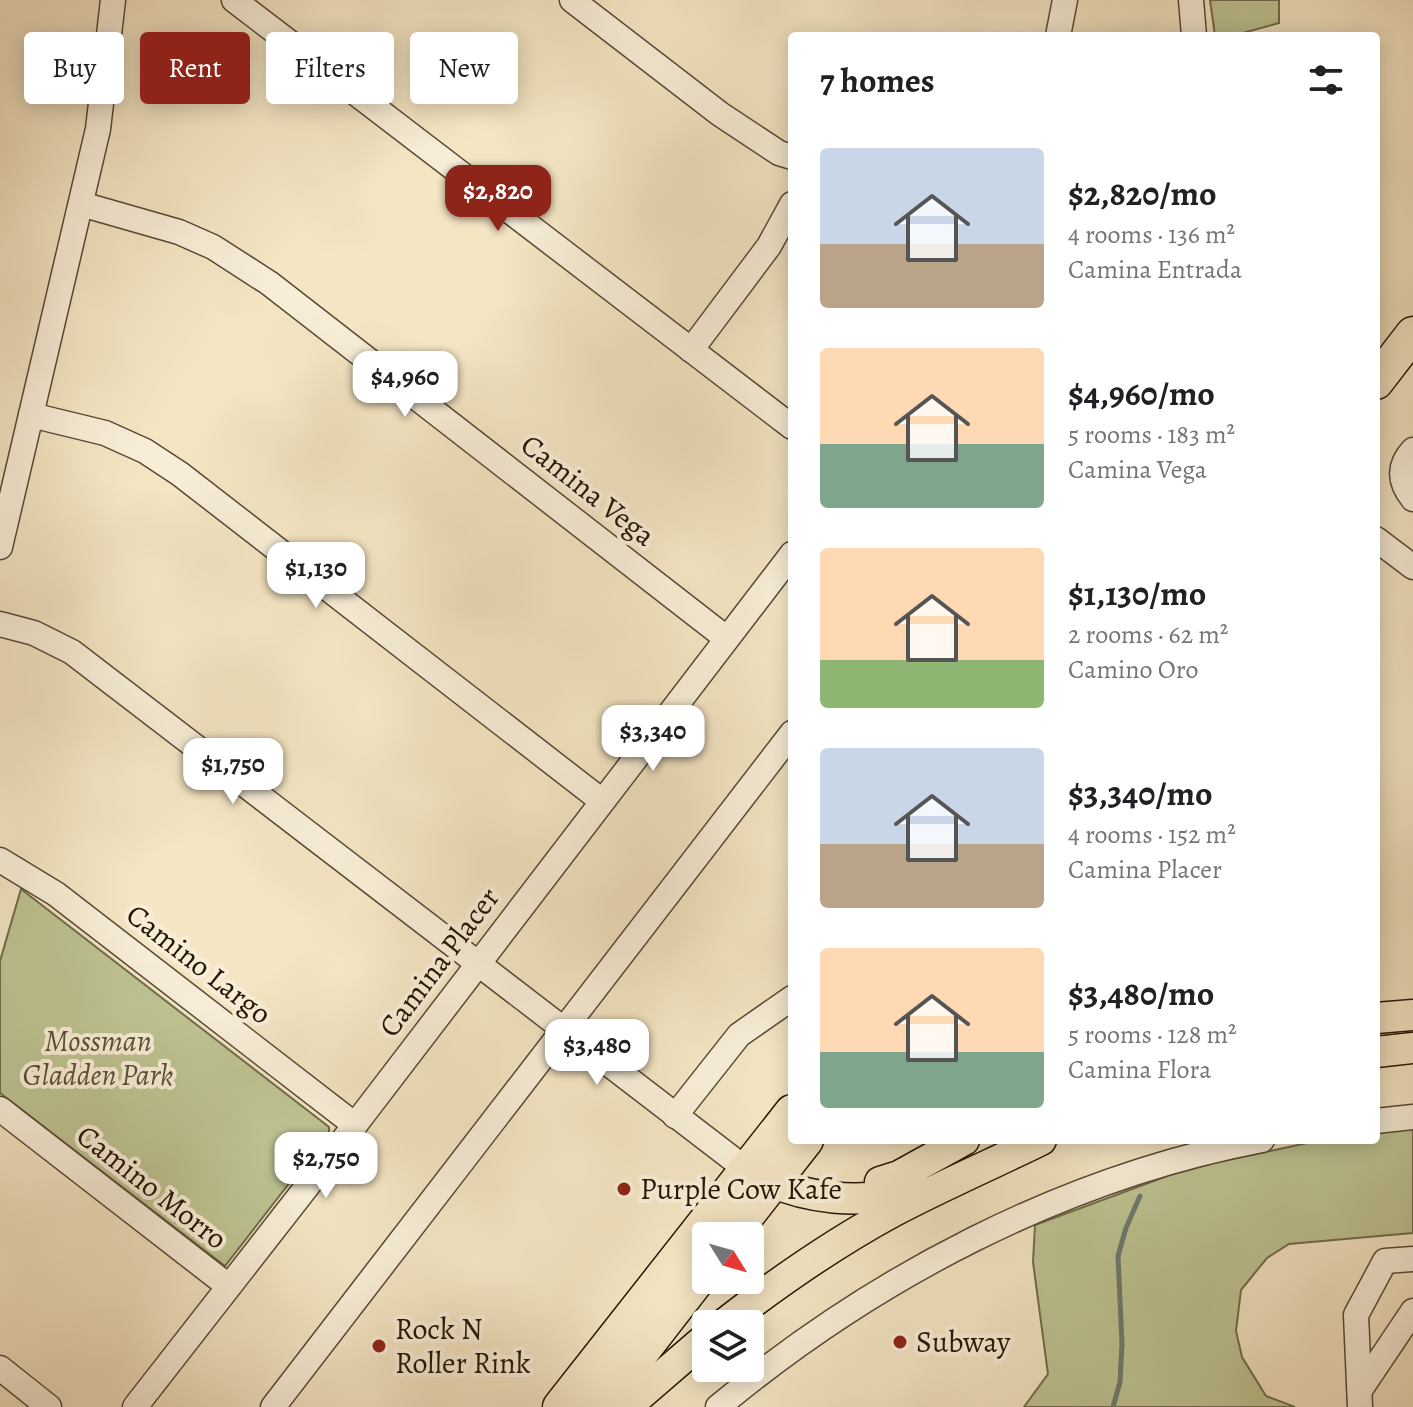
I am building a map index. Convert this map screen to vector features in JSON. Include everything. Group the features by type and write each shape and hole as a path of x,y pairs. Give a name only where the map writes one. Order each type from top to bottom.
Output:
{"highway":[{"path":"1380,377 1413,334"},
{"path":"738,1222 788,1120"},
{"path":"560,1407 760,1177 801,1144"},
{"path":"599,1407 692,1287"}],"main road":[{"path":"1380,1018 1413,1015"},
{"path":"1380,1052 1413,1048"},
{"path":"843,1197 899,1176 957,1144"},
{"path":"760,1177 787,1189 870,1198 900,1194 1023,1144"},
{"path":"743,1310 852,1235 1033,1144"},
{"path":"626,1407 692,1350"}],"street":[{"path":"0,547 101,113 113,0"},
{"path":"234,0 788,424"},
{"path":"572,0 720,114 788,156"},
{"path":"1059,32 1065,0"},
{"path":"1191,0 1194,32"},
{"name":"Camina Vega","path":"81,204 179,232 213,247 269,283 726,638"},
{"path":"691,350 769,246 788,211"},
{"path":"31,415 105,433 145,451 180,474 602,801"},
{"path":"1413,450 1402,463 1401,478 1413,499"},
{"path":"1380,542 1413,567"},
{"name":"Camina Placer","path":"135,1407 788,559"},
{"path":"0,624 34,633 72,652 675,1116 760,1177"},
{"path":"273,1407 788,738"},
{"name":"Camino Largo","path":"0,860 56,894 355,1125"},
{"path":"675,1116 739,1035 788,1001"},
{"name":"Camino Morro","path":"0,1109 227,1285"},
{"path":"1380,1121 1413,1117"},
{"path":"718,1407 774,1362 844,1313 926,1265 990,1233 1057,1203 1120,1180 1245,1144"},
{"path":"1360,1399 1356,1315 1385,1261 1413,1259"},
{"path":"1360,1399 1413,1311"},
{"path":"0,1368 49,1407"}],"green space":[{"path":"1210,0 1279,0 1279,23 1246,32 1214,32"},
{"name":"Mossman Gladden Park","path":"21,889 329,1127 329,1132 225,1266 0,1093 0,961"},
{"path":"1413,1129 1413,1233 1289,1244 1267,1258 1241,1290 1236,1331 1242,1357 1266,1396 1295,1407 1024,1407 1048,1374 1033,1262 1035,1225 1170,1175 1214,1163 1302,1144 1380,1144 1380,1132"}],"waterway":[{"path":"1113,1407 1120,1382 1122,1344 1118,1256 1140,1196"}],"place":[{"name":"Purple Cow Kafe","path":"624,1189"},
{"name":"Subway","path":"900,1342"},
{"name":"Rock N Roller Rink","path":"379,1346"}]}
